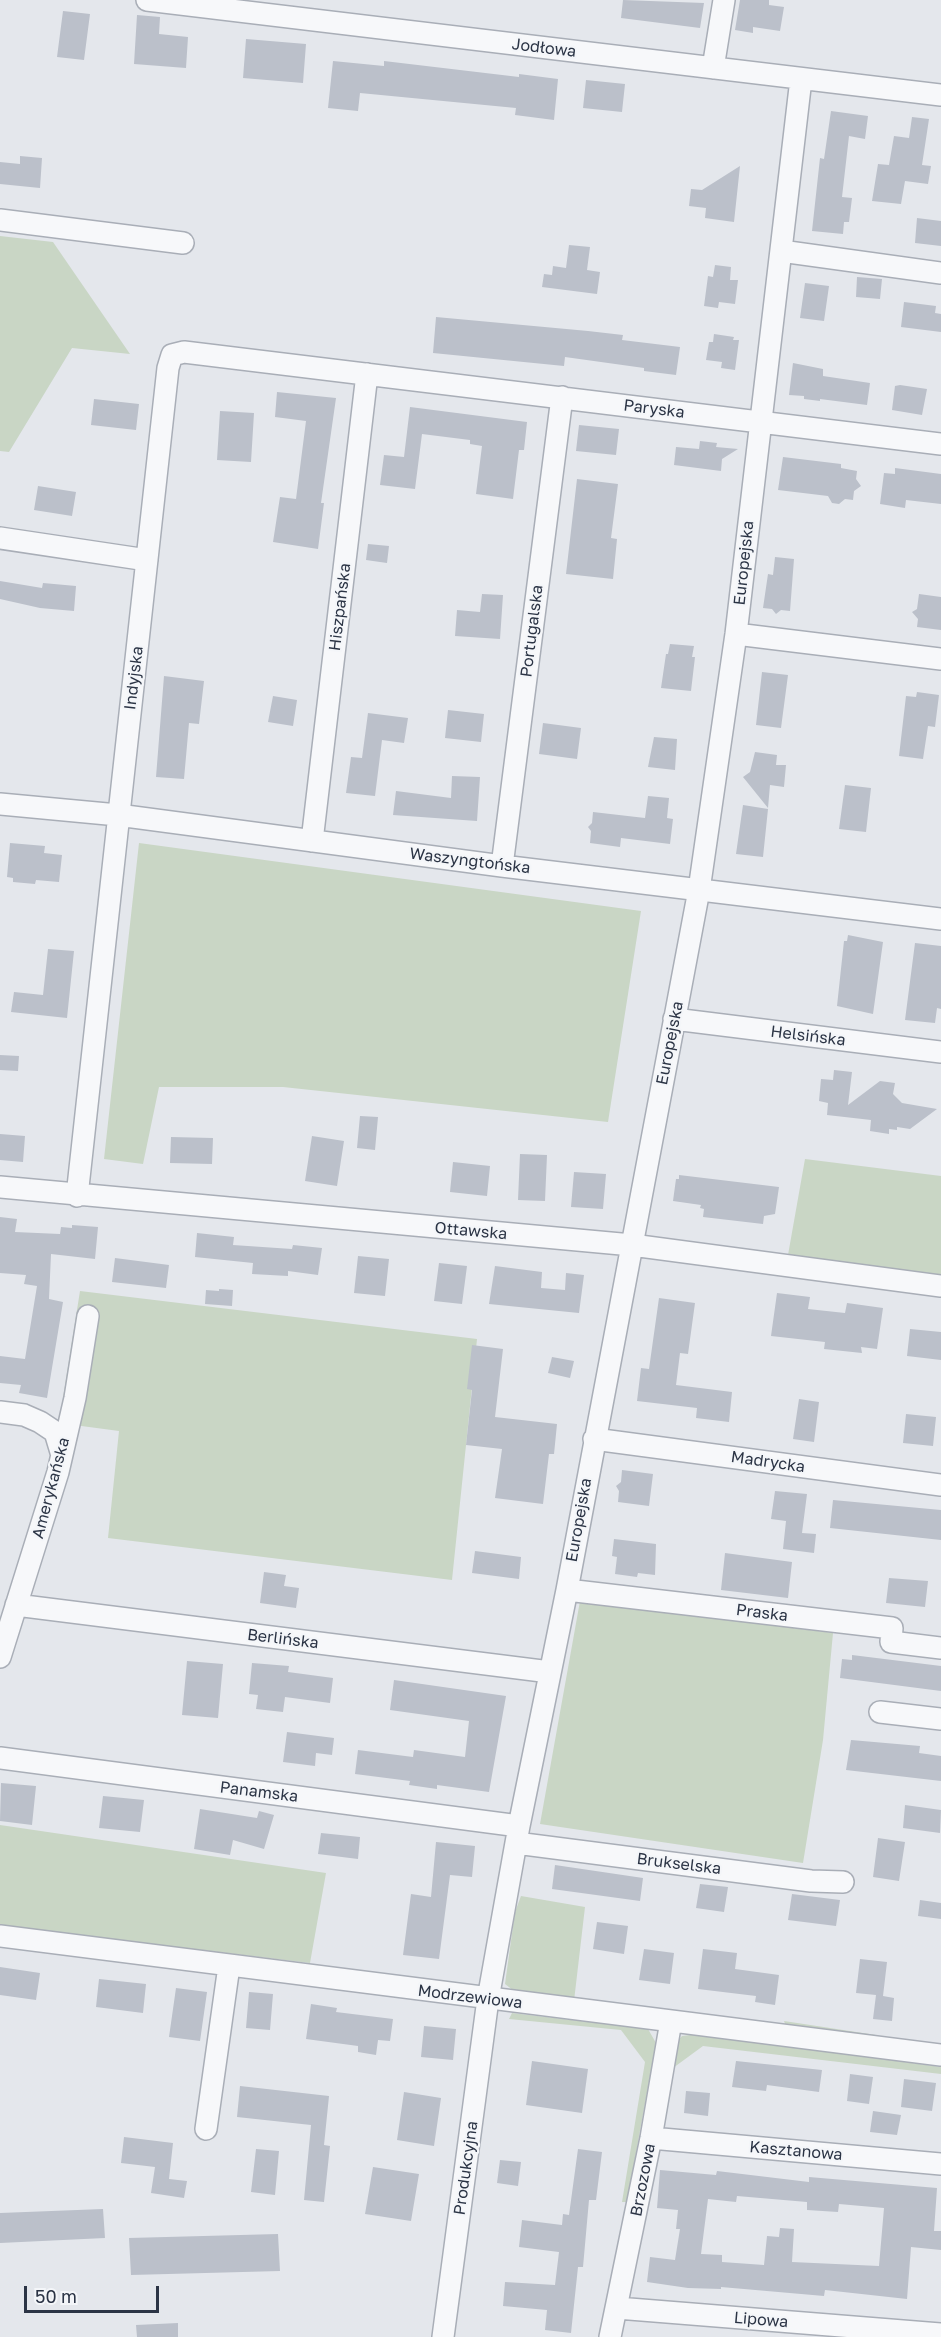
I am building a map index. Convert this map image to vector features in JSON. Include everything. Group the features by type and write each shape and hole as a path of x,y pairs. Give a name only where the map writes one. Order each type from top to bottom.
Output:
{"street":[{"name":"Jodłowa","path":"147,0 941,95"},
{"path":"713,68 724,0"},
{"name":"Europejska","path":"488,1999 517,1834 567,1590 699,890 736,634 801,79"},
{"path":"0,220 183,243"},
{"path":"781,251 941,273"},
{"name":"Indyjska","path":"77,1196 168,368 172,355 184,352 367,374"},
{"name":"Paryska","path":"367,374 941,444"},
{"name":"Hiszpańska","path":"312,841 367,374"},
{"name":"Portugalska","path":"502,866 562,397"},
{"path":"0,538 147,560"},
{"path":"736,634 941,659"},
{"name":"Waszyngtońska","path":"0,804 118,815 502,866 941,919"},
{"name":"Helsińska","path":"674,1019 941,1052"},
{"name":"Ottawska","path":"0,1187 77,1196 632,1245 941,1286"},
{"name":"Amerykańska","path":"0,1657 58,1472 75,1398 88,1316"},
{"path":"0,1412 24,1415 40,1422 55,1432 61,1452"},
{"name":"Madrycka","path":"594,1439 941,1485"},
{"name":"Praska","path":"567,1590 892,1628 891,1642 941,1648"},
{"name":"Berlińska","path":"16,1605 550,1672"},
{"path":"880,1712 941,1719"},
{"name":"Panamska","path":"0,1758 517,1834"},
{"name":"Brukselska","path":"517,1834 811,1881 843,1882"},
{"name":"Modrzewiowa","path":"0,1936 941,2055"},
{"path":"206,2129 229,1966"},
{"name":"Produkcyjna","path":"443,2337 488,1999"},
{"name":"Brzozowa","path":"610,2337 651,2138 671,2021"},
{"name":"Kasztanowa","path":"651,2138 941,2164"},
{"name":"Lipowa","path":"617,2308 941,2334"}],"green space":[{"path":"0,236 53,242 130,354 72,348 9,452 0,451"},
{"path":"139,843 641,911 608,1122 283,1087 159,1087 143,1164 104,1159"},
{"path":"805,1159 941,1176 941,1275 788,1255"},
{"path":"80,1291 477,1339 452,1580 108,1538 119,1431 59,1423"},
{"path":"580,1601 833,1633 823,1740 803,1863 540,1824"},
{"path":"0,1825 326,1873 310,1963 0,1926"},
{"path":"521,1896 585,1907 574,2001 518,1994 505,1984 515,1912"},
{"path":"512,2013 648,2029 656,2043 627,2202 622,2202 645,2062 621,2030 509,2019"},
{"path":"784,2021 876,2035 873,2042 787,2029"},
{"path":"698,2034 941,2067 941,2074 703,2046 673,2068 671,2048 682,2036"}],"building":[{"path":"623,0 704,3 700,28 621,18"},
{"path":"740,0 769,0 769,5 784,7 780,31 753,27 753,33 735,30"},
{"path":"63,11 90,14 84,60 57,57"},
{"path":"137,15 160,17 159,34 188,37 186,68 134,64"},
{"path":"246,39 306,44 303,83 243,78"},
{"path":"333,61 384,66 384,61 519,77 519,74 558,79 554,120 515,115 516,108 360,93 358,111 328,108"},
{"path":"586,80 625,84 622,112 583,108"},
{"path":"831,111 868,116 865,139 849,136 842,197 852,198 849,222 844,222 843,234 812,231 820,158 824,159"},
{"path":"912,117 929,119 922,165 931,166 928,184 905,181 901,204 872,201 878,164 889,165 894,136 909,138"},
{"path":"20,156 42,158 40,188 0,184 0,162 20,164"},
{"path":"740,166 734,222 705,218 706,208 689,206 691,189 702,190"},
{"path":"917,218 941,221 941,246 915,243"},
{"path":"569,245 590,247 587,270 600,272 597,294 542,287 544,274 552,275 553,266 566,268"},
{"path":"715,265 731,267 730,280 738,280 735,304 719,302 718,308 704,306 708,276 713,277"},
{"path":"857,277 882,279 880,299 856,297"},
{"path":"805,283 829,286 824,321 800,318"},
{"path":"904,302 936,306 935,313 941,314 941,332 901,327"},
{"path":"436,317 623,335 622,340 680,347 676,375 565,357 564,366 433,353"},
{"path":"714,334 739,340 735,370 721,368 722,362 706,360 709,342 713,342"},
{"path":"793,363 823,369 823,376 870,383 867,405 804,399 804,396 789,395"},
{"path":"895,386 927,389 922,415 892,410"},
{"path":"277,392 336,398 321,503 324,503 318,549 273,542 280,497 296,499 306,421 275,417"},
{"path":"94,399 139,404 136,430 91,425"},
{"path":"410,407 527,422 524,450 519,450 513,499 476,494 482,446 470,444 470,440 422,434 415,489 380,485 384,455 404,457"},
{"path":"220,411 254,413 251,462 217,460"},
{"path":"579,425 619,429 616,455 576,451"},
{"path":"700,441 717,443 716,447 738,449 722,459 721,471 674,465 676,447 699,449"},
{"path":"783,457 841,464 841,468 857,471 856,479 861,486 854,491 853,500 845,499 839,504 832,503 828,496 778,490"},
{"path":"895,468 941,474 941,504 906,500 905,508 880,504 884,473 895,474"},
{"path":"577,479 618,484 611,538 617,539 613,579 566,574"},
{"path":"38,486 76,492 72,516 34,510"},
{"path":"368,544 389,546 387,563 366,560"},
{"path":"775,557 794,559 790,611 781,610 776,614 772,609 763,608 768,574 773,575"},
{"path":"0,581 42,588 43,583 76,586 74,611 40,608 0,599"},
{"path":"482,594 503,595 500,639 455,636 457,610 480,612"},
{"path":"919,594 941,597 941,630 917,627 918,619 912,612 917,609"},
{"path":"670,644 694,646 691,691 661,688 666,654 668,654"},
{"path":"762,672 788,675 781,728 756,725"},
{"path":"164,676 204,681 199,724 189,723 184,779 156,777"},
{"path":"917,692 939,695 935,727 928,726 923,759 899,756 906,696 916,697"},
{"path":"273,696 297,700 293,726 268,722"},
{"path":"448,710 484,714 481,742 445,738"},
{"path":"368,713 408,718 404,743 382,740 375,796 346,793 351,757 362,758"},
{"path":"543,723 581,728 577,759 539,754"},
{"path":"654,737 677,739 675,770 648,767"},
{"path":"755,752 777,755 776,765 786,765 784,787 770,785 768,808 743,777 750,772"},
{"path":"452,776 480,777 477,821 393,815 396,791 451,798"},
{"path":"845,785 871,788 866,832 839,829"},
{"path":"648,796 669,798 667,818 673,819 670,844 621,838 620,847 590,843 591,831 588,827 592,823 593,812 645,818"},
{"path":"743,805 768,809 763,857 736,854"},
{"path":"10,843 45,846 44,853 62,855 59,882 36,880 35,884 13,882 13,878 7,877"},
{"path":"848,935 883,942 873,1014 837,1006 844,941 847,941"},
{"path":"915,943 941,946 941,1009 937,1008 935,1023 905,1020"},
{"path":"48,949 74,951 67,1018 11,1012 14,992 43,995"},
{"path":"0,1055 19,1056 18,1071 0,1070"},
{"path":"834,1070 852,1072 848,1105 880,1081 895,1083 893,1094 902,1103 937,1109 910,1129 897,1127 897,1130 889,1129 889,1134 870,1131 871,1120 827,1115 828,1103 819,1101 821,1079 833,1080"},
{"path":"360,1116 378,1117 375,1150 357,1148"},
{"path":"0,1134 25,1136 23,1162 0,1160"},
{"path":"312,1136 344,1141 337,1186 305,1181"},
{"path":"171,1137 213,1138 212,1164 170,1163"},
{"path":"520,1154 547,1155 545,1201 518,1200"},
{"path":"453,1162 490,1166 487,1196 450,1192"},
{"path":"574,1172 606,1174 603,1209 571,1207"},
{"path":"679,1175 779,1187 775,1214 764,1216 763,1224 703,1217 704,1209 700,1208 701,1205 673,1201 676,1179 679,1179"},
{"path":"0,1217 17,1219 15,1232 60,1234 61,1227 72,1228 72,1225 98,1227 95,1259 51,1254 49,1299 63,1302 47,1398 19,1393 21,1385 0,1383 0,1356 25,1359 37,1286 24,1284 26,1275 0,1273"},
{"path":"197,1233 234,1237 233,1245 292,1249 293,1245 322,1248 318,1275 288,1271 288,1276 252,1274 253,1263 195,1257"},
{"path":"358,1256 389,1259 385,1296 354,1293"},
{"path":"115,1258 169,1265 166,1288 112,1282"},
{"path":"439,1263 467,1266 462,1304 434,1301"},
{"path":"495,1266 542,1272 541,1288 565,1290 566,1273 584,1275 579,1313 489,1304"},
{"path":"219,1289 233,1290 232,1306 205,1304 206,1290 219,1291"},
{"path":"777,1293 810,1297 808,1309 845,1313 847,1303 883,1308 877,1349 861,1347 862,1353 824,1349 825,1342 771,1336"},
{"path":"659,1298 695,1303 688,1354 680,1353 676,1385 732,1392 729,1422 696,1418 697,1408 637,1401 641,1368 649,1369"},
{"path":"910,1329 941,1332 941,1360 907,1356"},
{"path":"472,1345 503,1349 495,1417 557,1424 554,1454 549,1454 543,1504 495,1498 502,1449 466,1445 472,1390 467,1389"},
{"path":"552,1357 574,1361 570,1378 548,1373"},
{"path":"799,1399 819,1402 814,1442 793,1439"},
{"path":"906,1414 936,1417 933,1446 903,1443"},
{"path":"622,1470 653,1474 649,1506 618,1502 619,1491 616,1486 621,1482"},
{"path":"775,1491 807,1494 802,1533 816,1534 814,1553 783,1549 786,1521 771,1519"},
{"path":"833,1500 941,1510 941,1540 830,1528"},
{"path":"614,1539 656,1544 655,1575 638,1573 637,1577 615,1574 617,1557 612,1556"},
{"path":"475,1551 521,1557 519,1579 472,1573"},
{"path":"725,1553 792,1562 788,1598 721,1590"},
{"path":"264,1572 286,1575 284,1586 299,1588 296,1608 260,1603"},
{"path":"889,1578 928,1581 925,1607 886,1603"},
{"path":"852,1655 941,1666 941,1691 840,1678 842,1659 852,1660"},
{"path":"187,1661 223,1664 218,1718 182,1715"},
{"path":"252,1663 289,1666 288,1672 333,1678 330,1703 285,1697 283,1712 256,1709 258,1695 249,1694"},
{"path":"394,1680 506,1696 489,1792 437,1785 437,1789 409,1785 410,1781 355,1774 358,1750 413,1757 414,1750 465,1757 469,1721 390,1710"},
{"path":"287,1732 334,1738 332,1755 316,1753 315,1766 283,1762"},
{"path":"851,1740 920,1746 919,1753 941,1756 941,1781 846,1770"},
{"path":"1,1783 36,1786 32,1825 0,1821"},
{"path":"103,1796 144,1800 140,1832 99,1828"},
{"path":"905,1805 941,1810 940,1833 903,1828"},
{"path":"200,1809 257,1818 259,1811 274,1815 264,1849 233,1840 230,1855 194,1849"},
{"path":"321,1833 360,1837 358,1859 318,1854"},
{"path":"878,1838 905,1842 899,1881 873,1877"},
{"path":"436,1842 475,1846 472,1877 450,1875 439,1959 403,1955 411,1894 431,1897"},
{"path":"555,1865 643,1878 640,1901 552,1889"},
{"path":"700,1884 728,1887 724,1912 696,1908"},
{"path":"792,1894 840,1900 836,1926 788,1920"},
{"path":"920,1900 941,1903 941,1919 918,1916"},
{"path":"597,1922 628,1926 624,1954 593,1949"},
{"path":"644,1949 674,1953 670,1984 639,1980"},
{"path":"703,1949 737,1953 735,1969 779,1975 775,2005 755,2002 756,1996 698,1989"},
{"path":"860,1959 887,1962 883,1996 894,1998 892,2021 873,2019 876,1995 856,1993"},
{"path":"0,1967 40,1973 36,2000 0,1995"},
{"path":"99,1979 146,1984 143,2013 96,2007"},
{"path":"176,1988 207,1992 200,2041 169,2037"},
{"path":"249,1992 273,1994 270,2030 246,2028"},
{"path":"311,2004 337,2008 336,2012 393,2019 390,2041 378,2040 376,2055 358,2052 358,2046 306,2039"},
{"path":"424,2026 456,2029 453,2060 421,2057"},
{"path":"532,2061 588,2069 582,2113 526,2105"},
{"path":"736,2061 822,2070 819,2092 767,2085 766,2091 732,2087"},
{"path":"850,2074 873,2077 869,2104 847,2101"},
{"path":"904,2079 936,2083 932,2111 901,2107"},
{"path":"240,2086 329,2096 324,2145 330,2146 324,2202 304,2200 311,2125 237,2117"},
{"path":"686,2091 710,2093 708,2116 684,2113"},
{"path":"404,2092 441,2098 434,2146 397,2140"},
{"path":"873,2111 901,2115 897,2135 870,2132"},
{"path":"124,2137 173,2143 169,2179 187,2181 184,2198 151,2193 155,2167 121,2163"},
{"path":"256,2149 279,2151 275,2195 251,2192"},
{"path":"578,2149 602,2152 596,2200 589,2200 583,2267 578,2267 571,2333 545,2330 547,2310 503,2306 505,2282 555,2285 559,2252 519,2247 522,2220 562,2225 563,2214 569,2215"},
{"path":"500,2160 521,2162 518,2186 497,2183"},
{"path":"373,2167 419,2174 411,2221 365,2214"},
{"path":"660,2170 716,2175 717,2171 809,2182 809,2177 937,2188 934,2231 941,2231 941,2250 911,2247 907,2299 825,2290 824,2296 721,2287 721,2289 688,2288 647,2282 650,2257 675,2260 680,2229 676,2229 678,2210 657,2208","holes":["737,2196 807,2202 807,2210 838,2212 839,2204 884,2208 879,2266 792,2262 794,2229 780,2228 779,2237 767,2236 764,2265 722,2262 722,2255 701,2254 708,2199 736,2202"]},
{"path":"103,2209 105,2238 0,2243 0,2213"},
{"path":"278,2234 280,2271 131,2275 129,2238"},
{"path":"178,2323 178,2337 137,2337 136,2325"}]}
